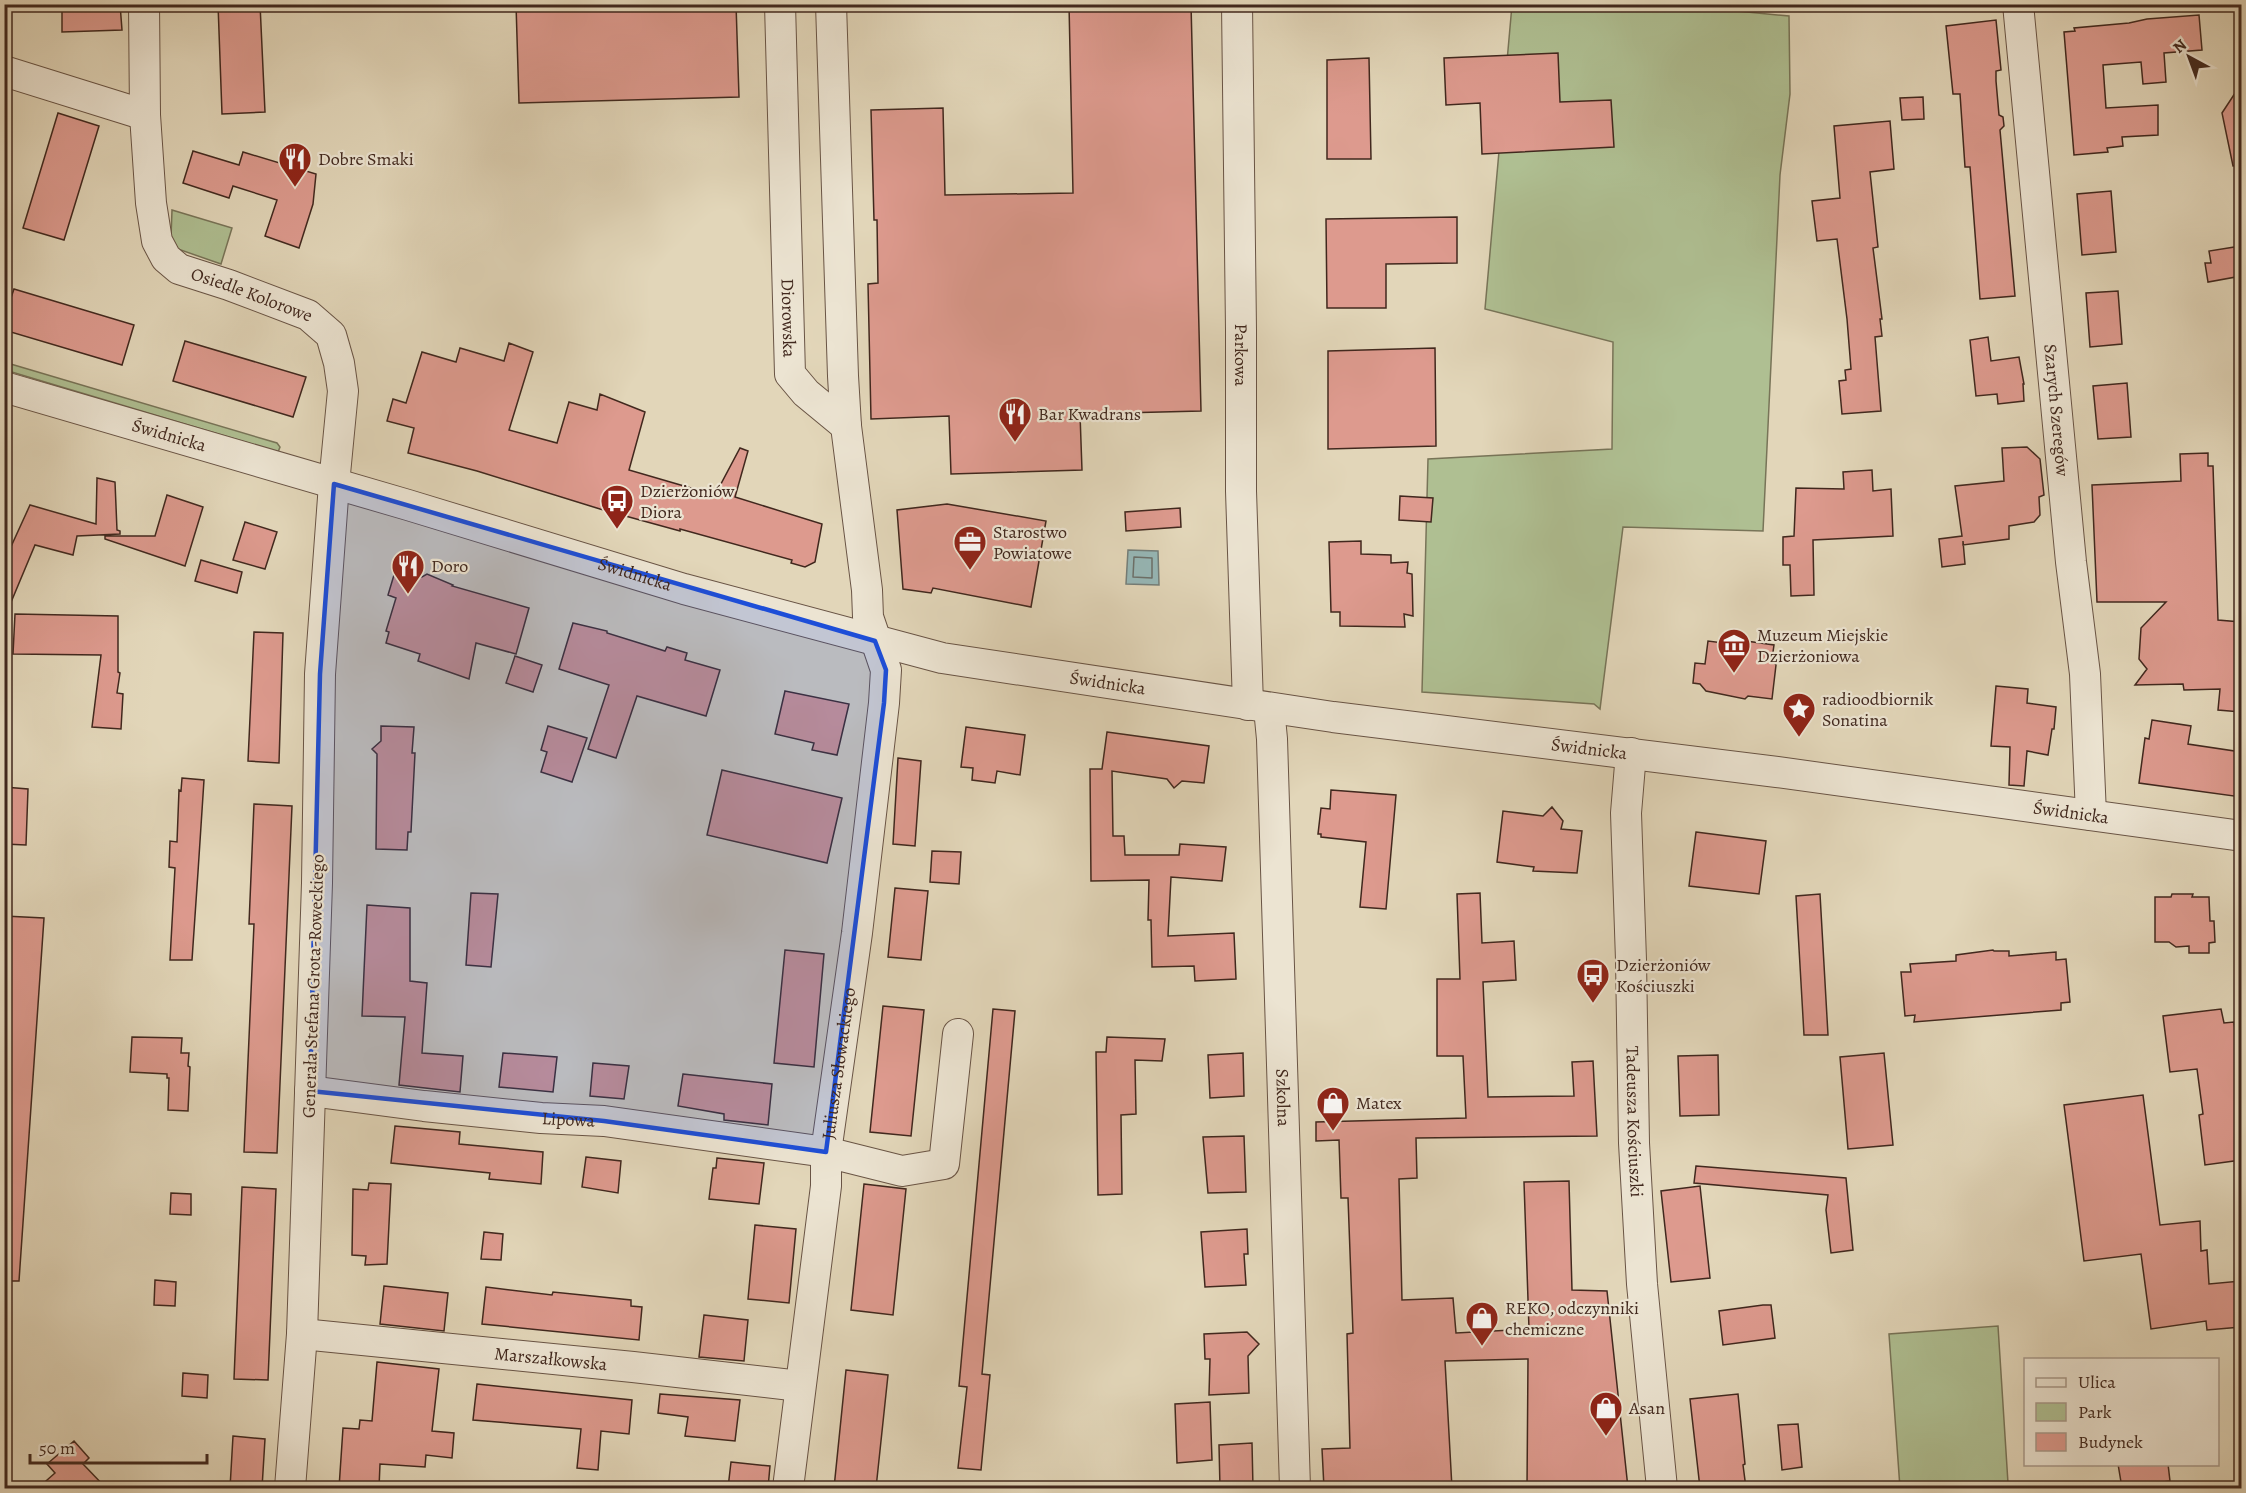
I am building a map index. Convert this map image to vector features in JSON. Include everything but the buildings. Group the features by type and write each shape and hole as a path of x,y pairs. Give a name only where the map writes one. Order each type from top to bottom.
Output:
{"street":[{"name":"Osiedle Kolorowe","path":"144,4 145,115 151,203 158,241 166,258 179,269 308,315 331,335 339,363 343,391 334,484"},
{"name":"Diorowska","path":"780,4 790,374 807,393 846,426"},
{"path":"831,4 846,426 867,590 868,617 875,641"},
{"name":"Parkowa","path":"1237,4 1242,330 1241,491 1258,706"},
{"name":"Szarych Szeregów","path":"2018,4 2071,562 2085,674 2091,815"},
{"path":"4,71 145,115"},
{"path":"807,393 821,392 843,376"},
{"name":"Świdnicka","path":"4,387 408,505 684,589 942,658 1258,706 1631,753 2241,836"},
{"name":"Generała Stefana Grota-Roweckiego","path":"290,1488 302,1334 320,674 334,484"},
{"name":"Juliusza Słowackiego","path":"788,1488 826,1186 826,1152 857,933 884,703 886,670 875,641"},
{"name":"Szkolna","path":"1258,706 1272,739 1295,1488"},
{"name":"Tadeusza Kościuszki","path":"1631,753 1626,813 1634,1143 1643,1295 1662,1488"},
{"name":"Lipowa","path":"310,1091 436,1108 541,1118 604,1121 826,1152 902,1171 944,1164 958,1034"},
{"name":"Marszałkowska","path":"302,1334 800,1386"}],"highlighted area":[{"path":"334,484 875,641 886,670 884,703 826,1152 604,1121 310,1091 320,674"}],"green space":[{"path":"1665,4 1789,16 1790,94 1780,175 1763,531 1623,527 1600,709 1594,704 1422,692 1428,459 1612,449 1613,342 1485,309 1512,5"},
{"path":"172,210 232,228 221,264 175,248 171,238"},
{"path":"4,362 277,443 280,447 278,452 5,370"},
{"path":"1998,1326 2008,1483 1900,1488 1889,1334"}],"water":[{"path":"1128,550 1158,551 1159,585 1126,584"}],"place":[{"name":"Dobre Smaki","path":"295,188"},
{"name":"Bar Kwadrans","path":"1015,443"},
{"name":"Dzierżoniów Diora","path":"617,530"},
{"name":"Starostwo Powiatowe","path":"970,571"},
{"name":"Doro","path":"408,595"},
{"name":"Muzeum Miejskie Dzierżoniowa","path":"1734,674"},
{"name":"radioodbiornik Sonatina","path":"1799,738"},
{"name":"Dzierżoniów Kościuszki","path":"1593,1004"},
{"name":"Matex","path":"1333,1132"},
{"name":"REKO, odczynniki chemiczne","path":"1482,1347"},
{"name":"Asan","path":"1606,1437"}]}
